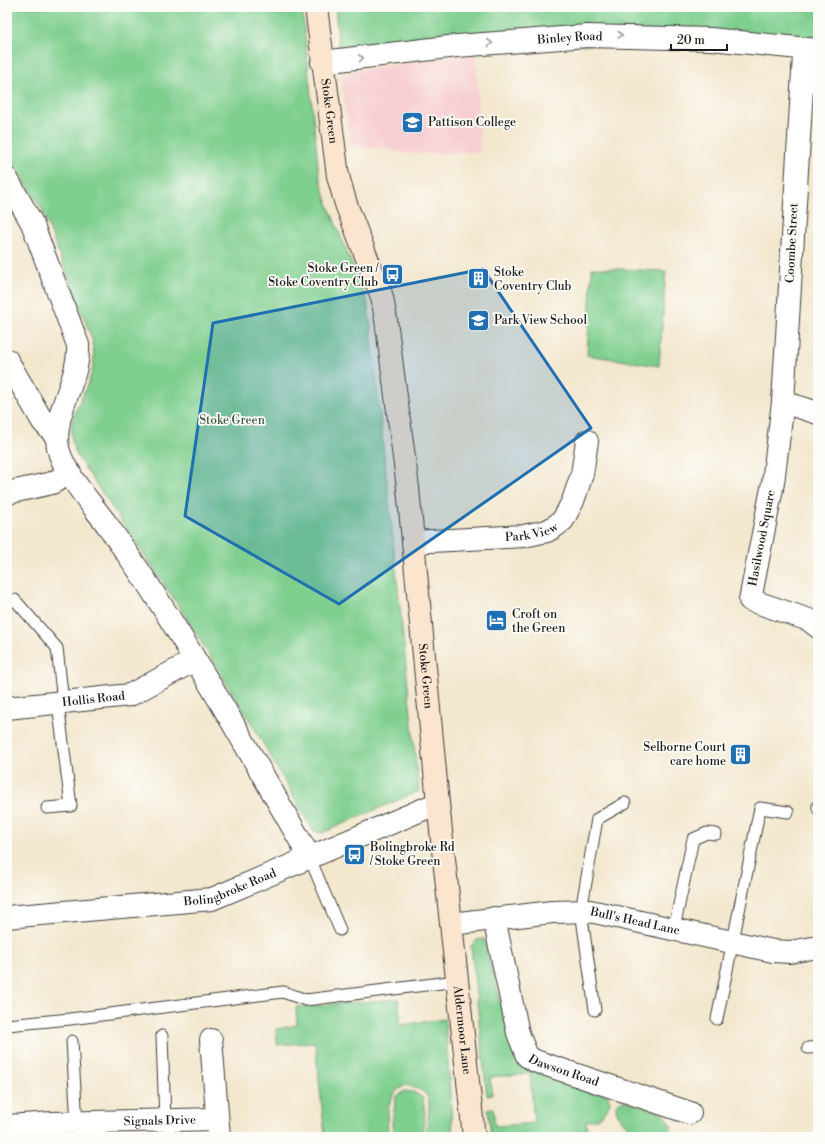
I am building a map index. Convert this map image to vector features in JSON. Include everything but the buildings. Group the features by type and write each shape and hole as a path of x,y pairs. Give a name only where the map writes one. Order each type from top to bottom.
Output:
{"street":[{"name":"Stoke Green","path":"316,7 338,176 346,204 382,298 386,320 408,488 451,924"},
{"name":"Binley Road","path":"322,62 457,46 613,35 711,39 814,50"},
{"name":"Coombe Street","path":"783,402 804,56 814,50"},
{"path":"9,187 32,223 78,345 79,358 59,420 57,437 61,457 70,473 145,580 195,660 226,710 309,856"},
{"path":"7,360 43,422 57,437"},
{"path":"783,402 818,413"},
{"name":"Hasilwood Square","path":"783,402 773,483 750,600 809,620 818,627"},
{"name":"Park View","path":"413,542 524,536 547,531 554,527 563,520 573,501 582,474 587,441"},
{"path":"7,493 52,483 70,473"},
{"name":"Hollis Road","path":"7,708 130,695 195,660"},
{"name":"Bolingbroke Road","path":"7,917 212,898 438,803"},
{"name":"Bull's Head Lane","path":"451,924 552,912 581,911 674,928 773,951 790,952 818,947"},
{"name":"Dawson Road","path":"494,918 518,1033 527,1056 535,1061 690,1113"},
{"name":"Aldermoor Lane","path":"451,924 474,1137"},
{"name":"Signals Drive","path":"7,1126 54,1130 77,1122 165,1120 218,1128 211,1040"}],"lane":[{"path":"7,600 15,600 58,648 61,703 71,806 47,808"},
{"path":"595,1010 581,911 597,819 625,803"},
{"path":"717,1019 734,942 760,808 788,812"},
{"path":"674,928 693,839 707,833 716,834"},
{"path":"309,856 340,930"},
{"path":"7,1025 70,1019 283,992 306,1000 457,981"},
{"path":"162,1036 165,1120"},
{"path":"72,1041 77,1122"}],"highlighted area":[{"path":"483,269 591,428 339,604 185,516 213,323"}],"shaded area":[{"name":"Pattison College","path":"476,52 480,152 412,154 350,144 341,73"}],"green space":[{"name":"Stoke Green","path":"7,7 302,7 319,175 328,205 367,301 419,791 322,833 313,831 252,724 180,608 77,456 71,429 76,409 90,379 94,364 92,339 41,207 7,154"},
{"path":"335,7 818,7 818,39 339,51"},
{"path":"592,268 666,271 659,366 587,355"},
{"path":"484,939 514,1053 519,1063 528,1069 607,1095 610,1102 604,1113 598,1118 586,1121 587,1130 604,1137 491,1137 488,1109 493,1108 495,1126 534,1123 530,1074 490,1077 492,1095 487,1096 471,946 477,940"},
{"path":"398,999 401,1025 445,1019 453,1137 423,1137 429,1112 428,1100 422,1091 406,1085 394,1094 391,1100 387,1122 388,1137 325,1137 315,1042 277,1045 276,1029 297,1025 296,1007"},
{"path":"405,1091 414,1092 423,1098 425,1115 421,1137 393,1137 392,1124 396,1096"},
{"path":"623,1100 663,1113 672,1128 662,1137 622,1137 630,1128 622,1121 617,1112 616,1105"}],"place":[{"name":"Pattison College","path":"413,122"},
{"name":"Stoke Green / Stoke Coventry Club","path":"393,275"},
{"name":"Stoke Coventry Club","path":"478,279"},
{"name":"Park View School","path":"478,320"},
{"name":"Croft on the Green","path":"496,621"},
{"name":"Selborne Court care home","path":"741,754"},
{"name":"Bolingbroke Rd / Stoke Green","path":"355,854"}]}
